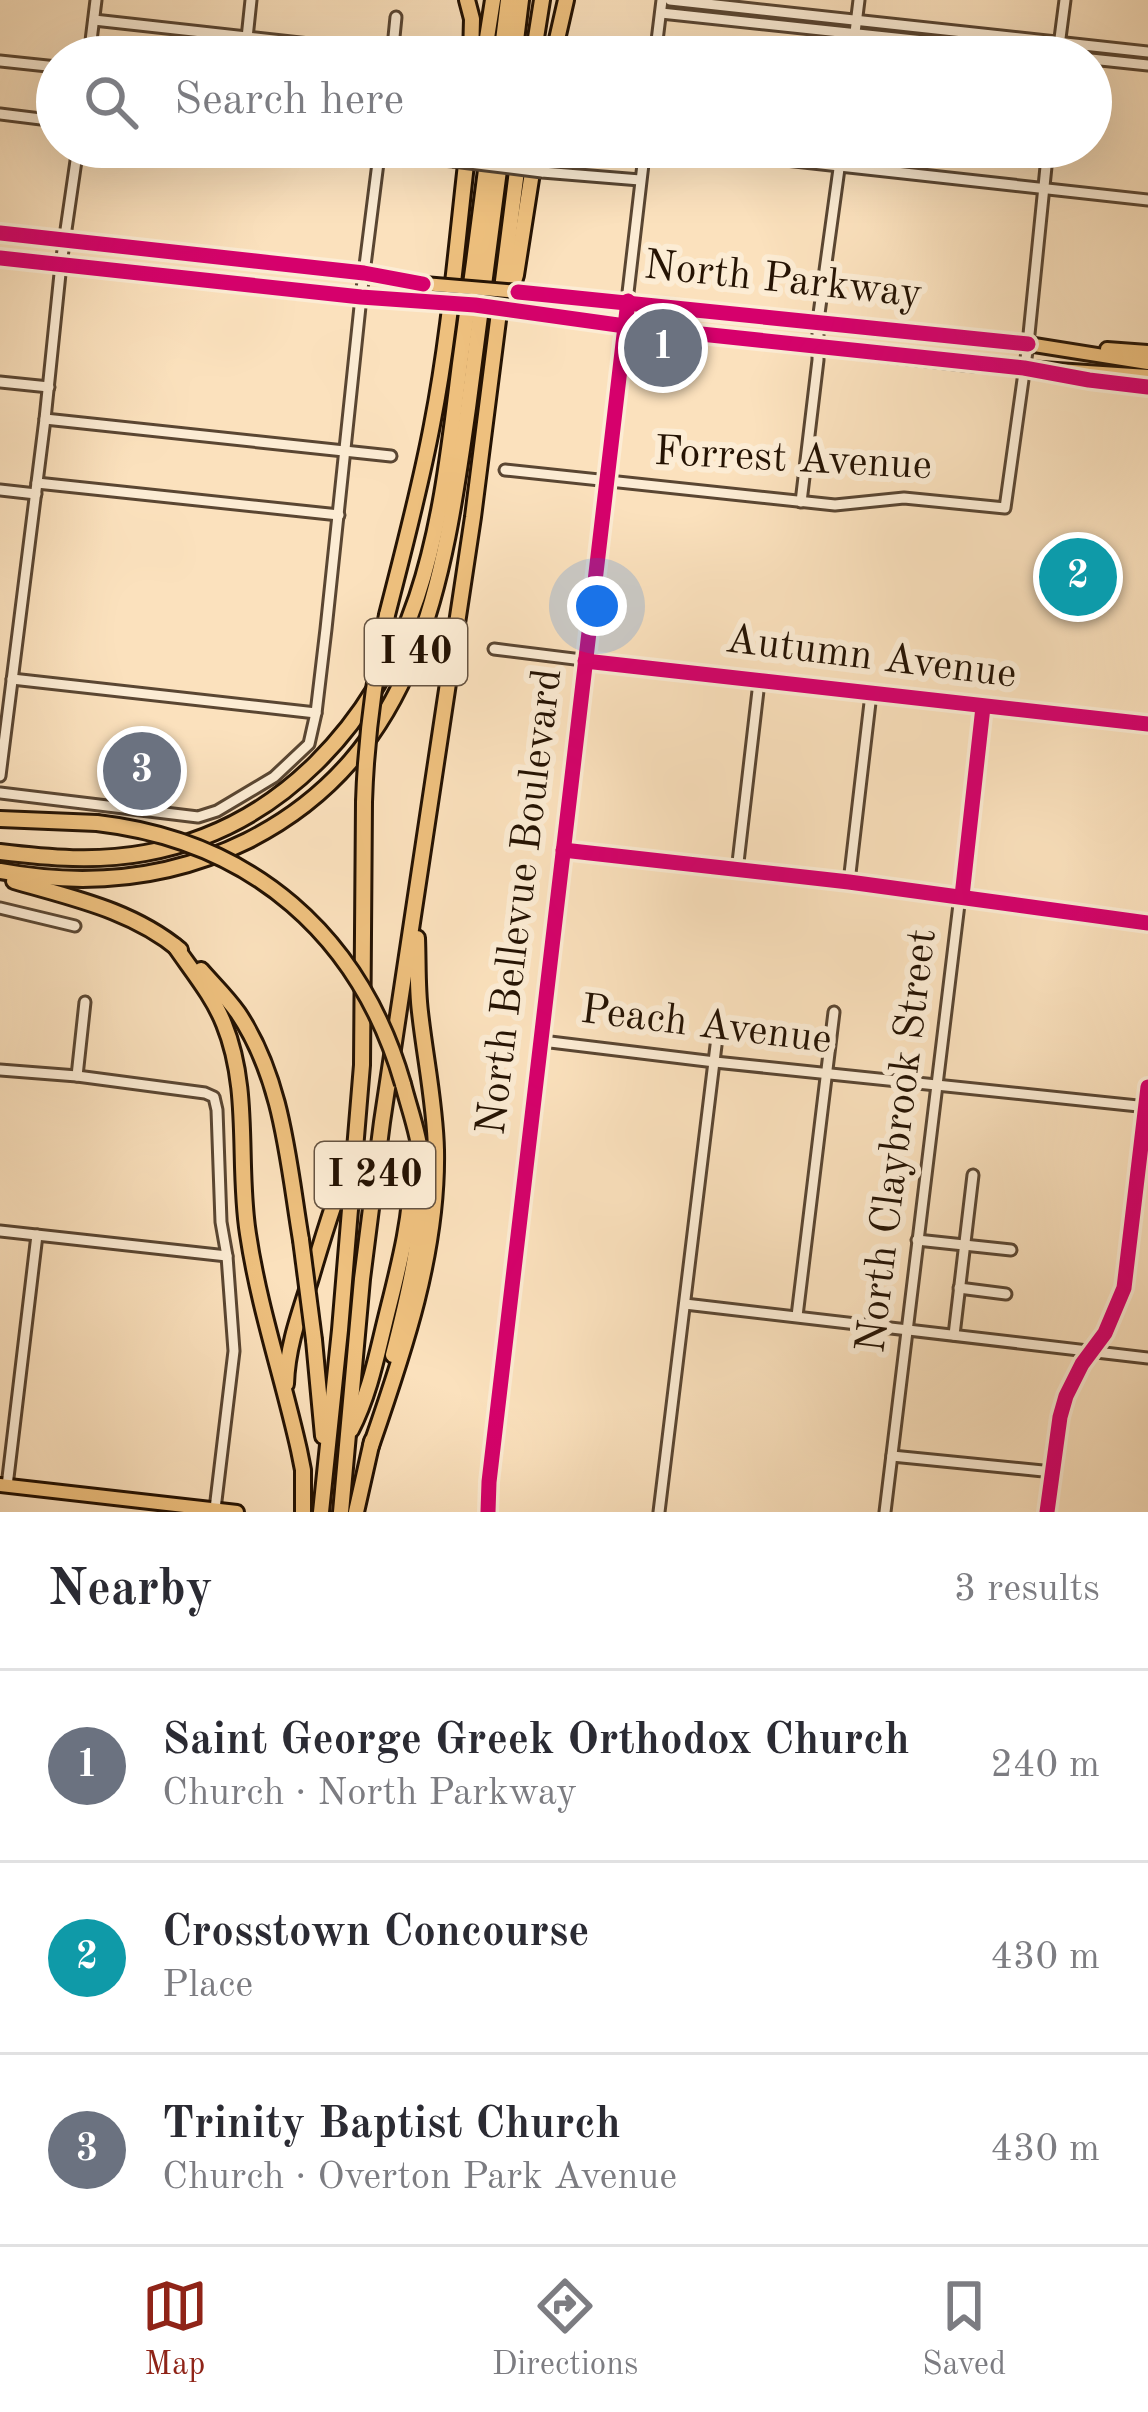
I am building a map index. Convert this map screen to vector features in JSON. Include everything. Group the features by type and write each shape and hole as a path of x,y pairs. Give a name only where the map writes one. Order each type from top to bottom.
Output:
{"highway":[{"path":"467,0 472,36"},
{"path":"487,36 493,0"},
{"path":"504,36 508,0"},
{"path":"517,36 521,0"},
{"path":"536,36 542,0"},
{"path":"558,36 566,0"},
{"name":"I 240","path":"321,1512 362,1065 364,802 372,694 433,421 466,168"},
{"name":"I 40","path":"0,852 107,858 161,850 209,835 285,792 354,723 400,642 436,527 486,168"},
{"name":"I 40","path":"0,874 100,880 203,861 256,836 313,797 351,760 383,716 422,638 446,551 499,168"},
{"name":"I 240","path":"340,1512 382,1122 517,168"},
{"path":"497,334 516,275 533,168"},
{"path":"0,819 97,823 152,832 208,851 256,876 300,910 337,949 370,998 403,1084 421,1202 410,1278 356,1512"},
{"path":"0,874 119,913 175,946 235,1009 260,1053 278,1107 302,1240 326,1462"},
{"path":"371,1446 410,1333 434,1180 435,1137 419,1006 415,911"},
{"path":"175,946 214,1004 235,1057 247,1233 303,1470 303,1512"},
{"path":"287,1396 290,1348 336,1195 356,1148"},
{"path":"346,1440 366,1401 400,1262 417,1152"}],"main road":[{"name":"North Parkway","path":"0,232 364,272 424,284 1028,344 1148,363"},
{"name":"North Parkway","path":"0,258 1024,368 1148,376"},
{"path":"1028,344 1148,352"},
{"path":"1024,368 1148,387"},
{"path":"1047,1512 1066,1396 1116,1312 1124,1288 1148,1087"},
{"path":"4,1485 237,1512"}],"street":[{"path":"92,36 96,0"},
{"path":"247,36 251,0"},
{"path":"658,36 666,0 1002,36"},
{"path":"855,34 859,0"},
{"path":"1061,36 1066,0"},
{"path":"661,13 873,36"},
{"path":"395,36 397,17"},
{"path":"94,20 230,36"},
{"path":"1112,48 1148,52"},
{"path":"0,61 36,65"},
{"path":"1112,61 1148,65"},
{"path":"0,114 36,118"},
{"path":"0,776 75,168"},
{"path":"0,793 198,817 274,777 309,744 378,168"},
{"path":"509,168 640,180"},
{"name":"North Bellevue Boulevard","path":"488,1512 642,168"},
{"path":"801,502 839,168 1148,200"},
{"path":"1024,368 1046,168"},
{"name":"Forrest Avenue","path":"505,470 836,505 904,498 1005,508 1024,368"},
{"path":"0,382 49,387"},
{"path":"45,419 391,456"},
{"path":"0,490 37,488 339,515"},
{"name":"Autumn Avenue","path":"494,649 1148,724"},
{"path":"12,679 316,713"},
{"path":"737,871 759,682"},
{"path":"849,882 871,694"},
{"name":"North Claybrook Street","path":"886,1512 983,707"},
{"path":"562,850 962,896 1148,923"},
{"path":"0,908 75,926"},
{"path":"77,1076 85,1002"},
{"path":"797,1316 833,1012"},
{"path":"659,1512 718,1029"},
{"name":"Peach Avenue","path":"542,1041 1147,1107"},
{"path":"0,1070 77,1076 214,1097 234,1365 215,1509"},
{"path":"954,1335 973,1175"},
{"path":"0,1231 227,1256"},
{"path":"4,1485 37,1235"},
{"path":"917,1240 1011,1250"},
{"path":"959,1288 1006,1294"},
{"path":"685,1304 1148,1358"},
{"path":"892,1456 1052,1472"}],"cycle path":[{"path":"0,233 364,273 423,284"},
{"path":"0,258 475,305 625,326 1024,368 1148,387"},
{"path":"518,292 1028,344"},
{"path":"488,1512 628,301"},
{"path":"585,661 1148,724"},
{"path":"962,896 983,707"},
{"path":"563,850 849,882 1148,923"},
{"path":"1047,1512 1066,1396 1105,1333 1124,1288 1148,1087"}],"place":[{"name":"Saint George Greek Orthodox Church","path":"663,348"},
{"name":"Crosstown Concourse","path":"1078,577"},
{"name":"Trinity Baptist Church","path":"142,771"}]}
